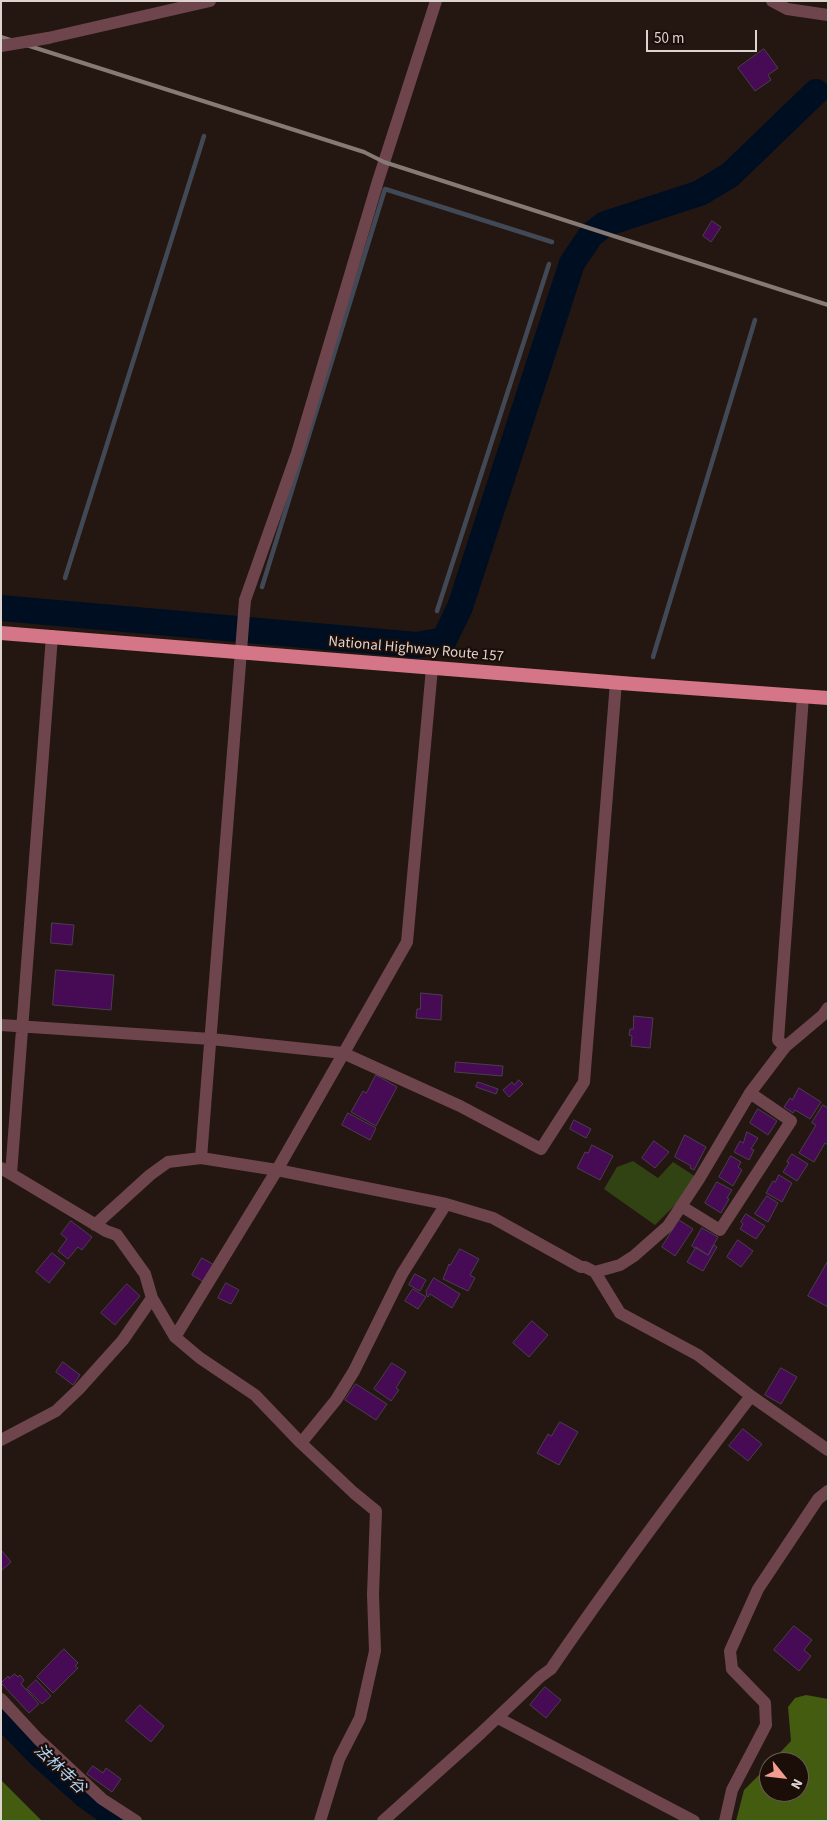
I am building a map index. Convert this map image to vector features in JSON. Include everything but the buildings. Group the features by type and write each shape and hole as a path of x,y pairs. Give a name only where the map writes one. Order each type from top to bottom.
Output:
{"highway":[{"name":"National Highway Route 157","path":"1,632 242,646 432,668 828,698"}],"street":[{"path":"1,46 48,38 210,1"},
{"path":"202,1158 245,600 298,452 378,181 436,1"},
{"path":"772,1 787,8 828,15"},
{"path":"52,636 22,1026 6,1171 106,1231 116,1235 145,1274 152,1298 175,1337 200,1358 255,1395 301,1443 376,1511 373,1595 375,1651 360,1718 339,1758 320,1821"},
{"path":"175,1337 277,1170 407,942 432,668"},
{"path":"1,1025 211,1039 343,1053 460,1106 541,1149 584,1082 616,682"},
{"path":"785,1047 778,1040 802,696"},
{"path":"595,1272 620,1264 634,1256 668,1226 750,1093 785,1047 823,1016 828,1008"},
{"path":"681,1206 720,1230 791,1120 750,1093"},
{"path":"96,1225 150,1175 168,1162 202,1158 277,1170 446,1204 492,1218 581,1267 595,1272 620,1313 698,1355 751,1396 828,1450"},
{"path":"301,1443 336,1400 354,1371 402,1274 446,1204"},
{"path":"1,1440 56,1411 124,1340 152,1298"},
{"path":"383,1821 551,1669 675,1494 751,1396"},
{"path":"726,1821 732,1790 766,1725 765,1704 732,1669 730,1651 758,1589 818,1499 828,1491"},
{"path":"1,1699 38,1739 102,1799 136,1821"},
{"path":"498,1718 694,1821"}],"green space":[{"path":"633,1161 658,1178 673,1162 696,1177 679,1201 655,1225 604,1189 617,1167"},
{"path":"806,1695 828,1699 828,1821 736,1821 744,1790 759,1775 759,1802 809,1802 809,1752 781,1752 791,1741 788,1707 795,1698"},
{"path":"1,1780 42,1821 1,1821"}],"waterway":[{"path":"1,608 417,645 444,640 460,607 572,263 591,235 605,224 700,193 730,175 816,92"},
{"path":"65,578 204,136"},
{"path":"262,587 385,189 552,242"},
{"path":"437,611 549,264"},
{"path":"653,657 755,320"},
{"name":"法林寺谷","path":"1,1715 40,1755 86,1796 121,1821"}],"railway":[{"path":"1,37 364,152 384,162 828,305"}]}
